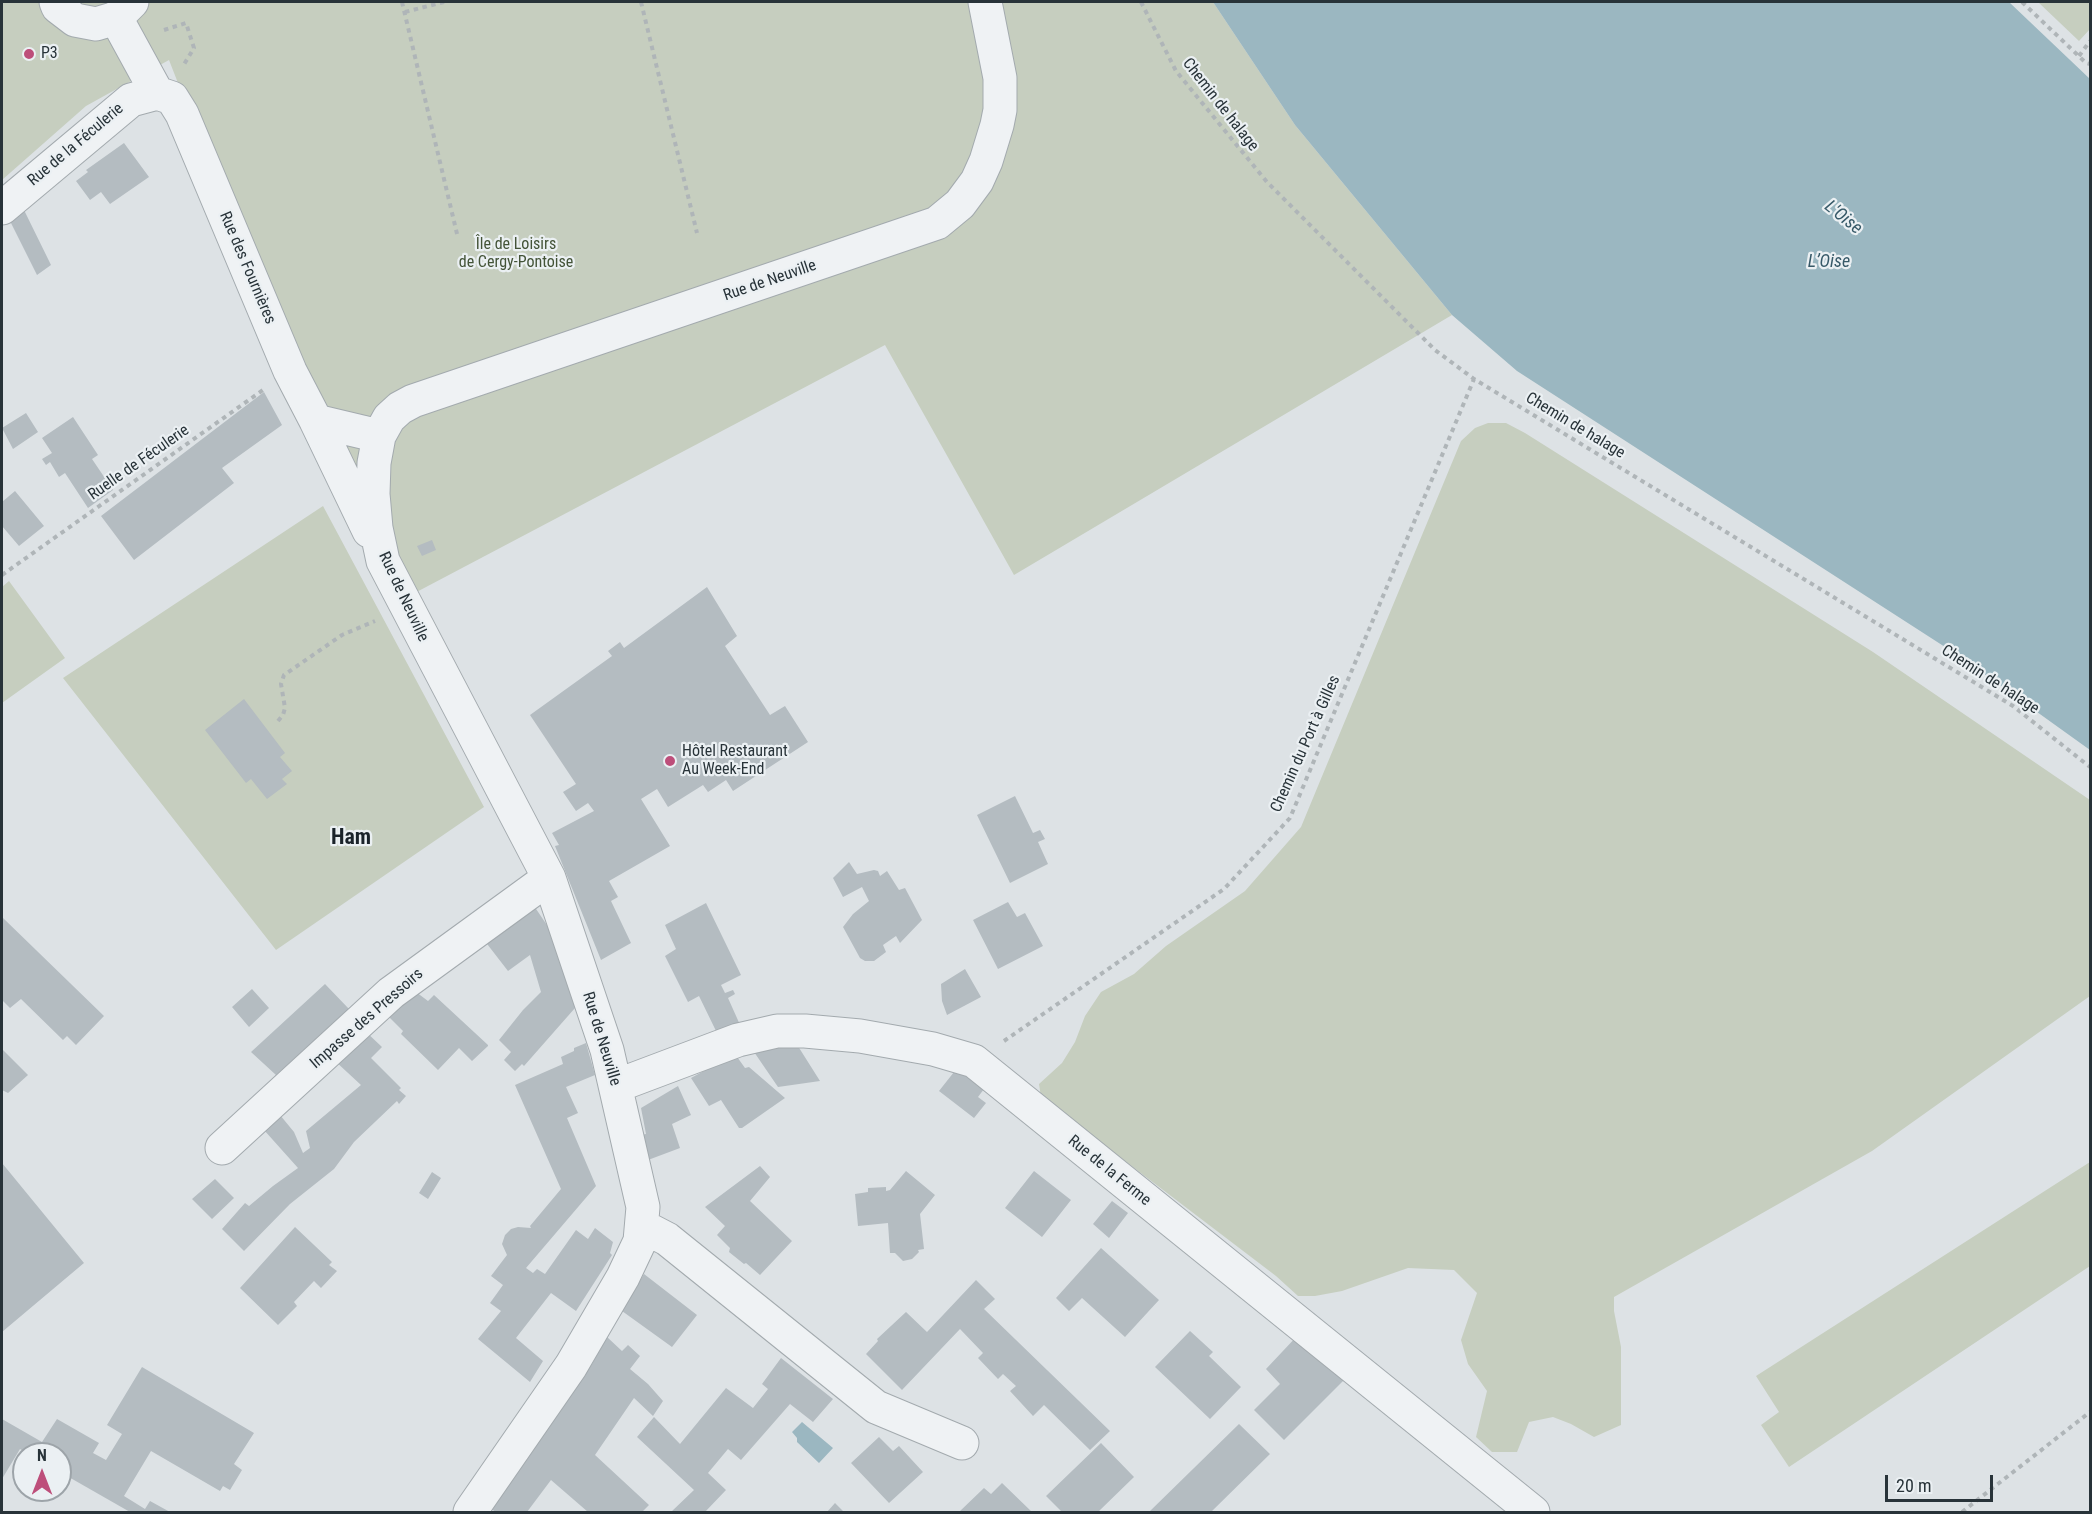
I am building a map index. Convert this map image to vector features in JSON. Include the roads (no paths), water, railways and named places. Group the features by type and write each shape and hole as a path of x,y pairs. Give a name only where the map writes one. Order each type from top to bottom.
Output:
{"street":[{"path":"56,2 58,7 75,20 96,24 124,10 157,93"},
{"name":"Rue de Neuville","path":"470,1512 571,1365 633,1258 640,1241 643,1207 607,1050 549,878 383,561 376,528 373,494 374,463 379,436 389,418 400,408 413,401 937,223 960,204 973,187 986,161 997,124 1000,110 1000,78 985,2"},
{"name":"Rue des Fournières","path":"157,93 172,98 182,114 290,371 383,561"},
{"name":"Rue de la Féculerie","path":"2,208 131,100 157,93"},
{"path":"316,421 379,436"},
{"name":"Impasse des Pressoirs","path":"222,1148 392,993 549,878"},
{"name":"Rue de la Ferme","path":"616,1086 738,1040 777,1031 860,1035 933,1049 974,1061 1533,1512"},
{"path":"642,1226 667,1239 876,1407 962,1443"}],"water":[{"name":"L’Oise","path":"1213,2 2009,2 2090,79 2090,750 1959,656 1517,371 1452,315 1295,125"},
{"path":"802,1422 833,1448 819,1463 797,1442 792,1432"}],"place":[{"name":"P3","path":"29,54"},
{"name":"Hôtel Restaurant Au Week-End","path":"670,761"}],"district":[{"name":"Ham","path":"351,838"}],"water label":[{"name":"L'Oise","path":"1843,218"}],"park label":[{"name":"Île de Loisirs de Cergy-Pontoise","path":"516,254"}]}
